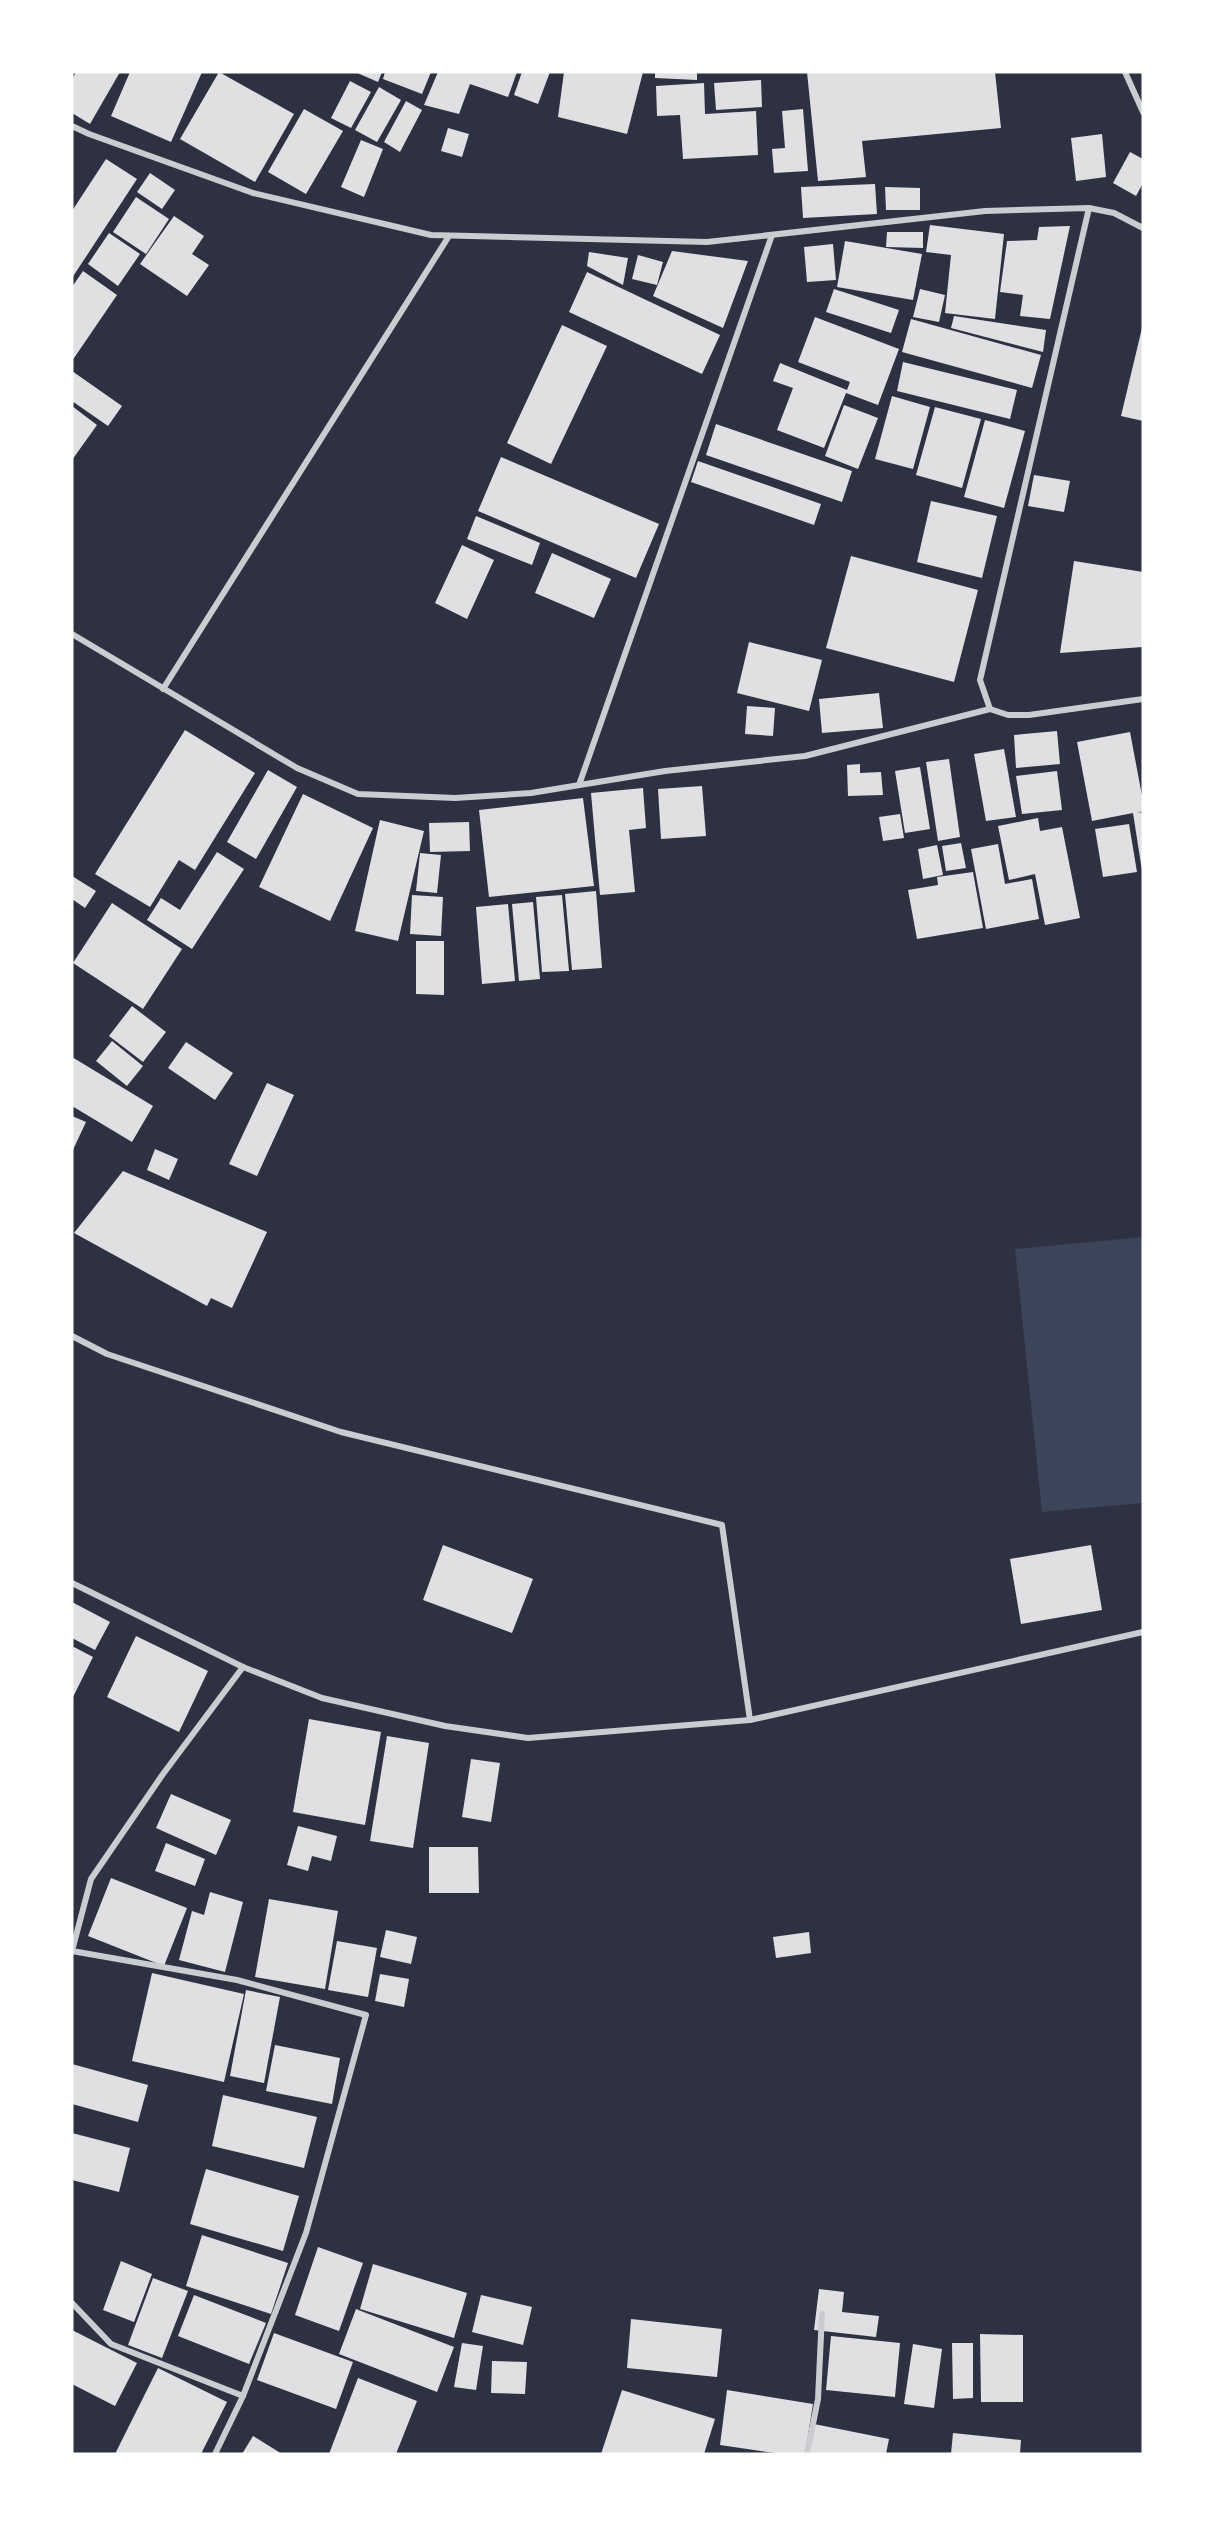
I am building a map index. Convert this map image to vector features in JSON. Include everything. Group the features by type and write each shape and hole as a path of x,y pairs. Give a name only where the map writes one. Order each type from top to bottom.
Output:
{"street":[{"path":"1125,72 1143,112"},
{"path":"72,126 253,193 431,235 707,242 984,211 1089,208 1114,213 1143,228"},
{"path":"990,709 980,680 1089,208"},
{"path":"579,785 772,235"},
{"path":"163,689 449,236"},
{"path":"72,634 297,768 358,794 455,798 531,793 665,771 805,756 990,709 1008,715 1029,715 1143,699"},
{"path":"72,1336 107,1354 340,1431 722,1525 750,1720"},
{"path":"72,1583 243,1667 322,1698 444,1726 528,1738 750,1720 1143,1632"},
{"path":"215,2454 243,2396 306,2233 366,2014 237,1980 72,1951 91,1879 163,1774 243,1667"},
{"path":"72,2303 111,2344 243,2396"},
{"path":"807,2454 818,2399 822,2314"}],"shaded area":[{"path":"1143,1237 1143,1503 1042,1512 1015,1249"}],"building":[{"path":"76,72 120,72 90,124 72,113 72,79"},
{"path":"130,72 202,72 171,142 111,116"},
{"path":"219,72 294,114 255,182 180,139"},
{"path":"355,72 382,72 378,82"},
{"path":"385,72 431,72 422,94 383,79"},
{"path":"438,72 517,72 508,97 470,84 459,114 424,105"},
{"path":"522,72 550,72 538,104 514,95"},
{"path":"564,72 643,72 627,134 558,117"},
{"path":"655,72 697,72 697,80 655,78"},
{"path":"807,72 995,72 1001,128 862,141 866,177 818,181"},
{"path":"761,80 762,107 716,110 714,83"},
{"path":"350,81 371,92 351,128 331,118"},
{"path":"704,83 705,114 756,111 758,155 683,159 680,115 657,116 656,86"},
{"path":"379,87 401,100 377,142 355,130"},
{"path":"406,101 422,110 400,152 384,142"},
{"path":"304,109 343,131 306,194 268,172"},
{"path":"803,109 808,171 774,173 772,149 785,148 782,111"},
{"path":"448,128 469,134 462,157 441,151"},
{"path":"1102,134 1106,177 1076,181 1071,138"},
{"path":"361,140 383,149 364,197 341,187"},
{"path":"1130,152 1143,159 1143,183 1136,196 1113,183"},
{"path":"106,159 137,179 72,278 72,211"},
{"path":"150,173 175,190 162,209 137,192"},
{"path":"875,184 877,214 803,218 801,187"},
{"path":"885,187 920,188 920,210 886,210"},
{"path":"136,197 169,219 146,254 113,232"},
{"path":"174,216 204,236 192,254 209,265 187,296 140,264"},
{"path":"930,225 1004,234 995,319 945,313 951,255 926,252"},
{"path":"1070,226 1050,319 1020,316 1023,295 1000,292 1007,241 1037,240 1039,227"},
{"path":"887,232 923,232 923,248 886,247"},
{"path":"109,233 140,254 118,286 88,264"},
{"path":"845,241 922,254 913,300 837,287"},
{"path":"833,244 836,280 807,282 804,247"},
{"path":"672,251 748,261 723,328 653,296"},
{"path":"589,252 628,258 623,285 587,266"},
{"path":"638,255 663,262 657,285 632,279"},
{"path":"83,271 117,295 72,361 72,287"},
{"path":"587,272 720,335 702,374 569,312"},
{"path":"834,289 899,310 891,333 826,312"},
{"path":"920,289 945,295 939,322 913,317"},
{"path":"954,316 1046,330 1043,352 951,328"},
{"path":"815,317 899,349 878,405 846,393 824,448 777,430 793,388 773,381 780,363 847,390 850,382 798,362"},
{"path":"911,319 1041,355 1032,388 902,352"},
{"path":"562,325 607,346 551,464 507,443"},
{"path":"1143,328 1143,421 1121,416"},
{"path":"903,362 1017,390 1010,419 897,391"},
{"path":"72,371 122,406 108,426 72,401"},
{"path":"892,396 930,407 913,469 875,459"},
{"path":"844,405 878,418 858,469 825,456"},
{"path":"72,406 97,425 72,460"},
{"path":"935,407 981,419 962,488 916,475"},
{"path":"985,420 1025,431 1004,508 964,497"},
{"path":"716,424 852,471 842,502 706,455"},
{"path":"501,457 659,524 636,578 478,511"},
{"path":"698,461 821,504 814,525 691,482"},
{"path":"1034,475 1070,481 1064,512 1028,506"},
{"path":"931,501 997,516 982,578 917,562"},
{"path":"476,516 540,543 532,565 467,539"},
{"path":"462,545 494,560 467,619 435,603"},
{"path":"552,553 611,579 594,618 535,593"},
{"path":"851,556 978,590 954,682 826,648"},
{"path":"1074,561 1143,572 1143,647 1060,653"},
{"path":"749,642 822,660 809,711 737,693"},
{"path":"879,693 883,728 822,733 819,699"},
{"path":"747,706 775,708 773,736 745,734"},
{"path":"185,730 255,773 195,870 179,860 150,907 95,874"},
{"path":"1057,731 1060,764 1016,768 1014,735"},
{"path":"1130,732 1143,801 1143,811 1137,813 1143,812 1143,877 1133,813 1092,821 1077,742"},
{"path":"1004,749 1016,817 986,821 974,754"},
{"path":"949,759 960,837 938,841 926,762"},
{"path":"860,764 860,773 881,772 883,795 848,796 847,765"},
{"path":"920,767 930,829 905,833 895,771"},
{"path":"268,770 297,787 256,859 227,842"},
{"path":"1057,771 1062,810 1022,814 1016,776"},
{"path":"702,786 706,836 661,839 658,789"},
{"path":"643,788 646,828 629,830 635,892 600,895 591,793"},
{"path":"303,794 373,828 330,921 259,887"},
{"path":"583,798 594,886 489,897 479,810"},
{"path":"900,814 904,838 883,841 879,817"},
{"path":"1038,818 1040,831 1062,827 1080,918 1045,925 1035,874 1009,880 998,826"},
{"path":"380,820 424,831 398,941 355,931"},
{"path":"469,822 470,851 430,852 429,823"},
{"path":"1129,824 1137,872 1103,877 1095,829"},
{"path":"961,843 966,868 946,871 942,846"},
{"path":"998,844 1005,884 1032,879 1039,919 986,929 971,849"},
{"path":"937,845 943,875 923,879 918,849"},
{"path":"217,852 244,869 192,949 147,920 161,898 180,910"},
{"path":"420,853 441,855 437,893 416,891"},
{"path":"973,872 983,928 917,939 908,890 938,885 937,877"},
{"path":"72,876 96,891 85,908 72,899"},
{"path":"596,891 602,968 572,970 565,894"},
{"path":"412,895 443,897 441,936 410,934"},
{"path":"562,895 569,971 542,972 536,897"},
{"path":"533,902 540,979 519,981 512,904"},
{"path":"112,903 182,949 143,1009 73,963"},
{"path":"508,904 515,981 482,984 476,907"},
{"path":"416,941 444,941 444,995 416,994"},
{"path":"132,1006 166,1032 143,1062 109,1036"},
{"path":"112,1041 143,1066 127,1086 96,1061"},
{"path":"186,1042 233,1073 215,1100 168,1068"},
{"path":"72,1057 153,1106 132,1142 72,1106"},
{"path":"267,1083 294,1095 257,1176 229,1164"},
{"path":"72,1116 86,1122 72,1152"},
{"path":"155,1149 178,1159 169,1180 147,1170"},
{"path":"123,1171 267,1232 232,1308 211,1298 207,1306 74,1233"},
{"path":"443,1545 533,1579 512,1633 423,1600"},
{"path":"1091,1545 1102,1610 1021,1624 1010,1559"},
{"path":"72,1602 110,1622 95,1650 72,1638"},
{"path":"136,1636 208,1671 179,1732 107,1697"},
{"path":"74,1647 93,1657 72,1699 72,1650"},
{"path":"309,1719 381,1732 365,1825 293,1812"},
{"path":"387,1736 429,1743 413,1848 370,1841"},
{"path":"471,1759 500,1763 491,1822 462,1817"},
{"path":"171,1794 231,1820 216,1855 156,1828"},
{"path":"298,1826 337,1836 331,1861 312,1856 308,1871 287,1865"},
{"path":"166,1843 205,1859 195,1886 155,1871"},
{"path":"429,1847 478,1847 479,1893 429,1893"},
{"path":"111,1878 187,1908 164,1966 88,1936"},
{"path":"210,1892 243,1902 225,1972 179,1960 192,1911 204,1915"},
{"path":"269,1899 338,1911 325,1989 255,1977"},
{"path":"386,1930 417,1937 411,1964 380,1957"},
{"path":"809,1932 811,1953 776,1958 773,1937"},
{"path":"337,1941 377,1948 368,1997 328,1990"},
{"path":"152,1973 244,1994 224,2082 132,2061"},
{"path":"380,1974 409,1979 404,2007 375,2001"},
{"path":"246,1990 280,1997 264,2083 230,2076"},
{"path":"275,2045 340,2058 332,2104 266,2091"},
{"path":"72,2064 148,2085 138,2122 72,2104"},
{"path":"223,2095 317,2117 304,2168 212,2146"},
{"path":"72,2133 130,2148 119,2192 72,2180"},
{"path":"206,2169 299,2196 283,2251 190,2224"},
{"path":"202,2235 288,2263 271,2314 186,2286"},
{"path":"318,2247 363,2263 339,2331 295,2315"},
{"path":"121,2261 152,2274 134,2322 103,2310"},
{"path":"373,2264 467,2293 454,2338 360,2309"},
{"path":"153,2278 188,2291 162,2358 128,2345"},
{"path":"819,2289 844,2292 842,2312 879,2316 876,2337 814,2330"},
{"path":"194,2295 266,2323 249,2364 178,2336"},
{"path":"481,2295 532,2307 523,2345 472,2332"},
{"path":"356,2309 454,2347 437,2392 339,2354"},
{"path":"631,2319 722,2329 717,2377 627,2368"},
{"path":"72,2330 137,2363 115,2406 72,2384"},
{"path":"274,2333 353,2362 336,2409 257,2380"},
{"path":"980,2334 1023,2335 1023,2402 981,2402"},
{"path":"831,2336 900,2343 895,2397 826,2390"},
{"path":"462,2343 483,2346 476,2390 454,2387"},
{"path":"952,2343 973,2343 973,2398 953,2399"},
{"path":"913,2344 942,2349 934,2408 904,2404"},
{"path":"492,2361 527,2362 525,2394 491,2393"},
{"path":"158,2368 227,2402 201,2454 115,2454"},
{"path":"358,2378 417,2401 396,2454 329,2454"},
{"path":"622,2390 715,2419 704,2454 601,2454"},
{"path":"727,2390 813,2404 805,2454 781,2454 720,2445"},
{"path":"814,2424 889,2439 886,2454 808,2454"},
{"path":"953,2433 1021,2440 1020,2454 951,2454"},
{"path":"253,2436 282,2454 242,2454"}]}
